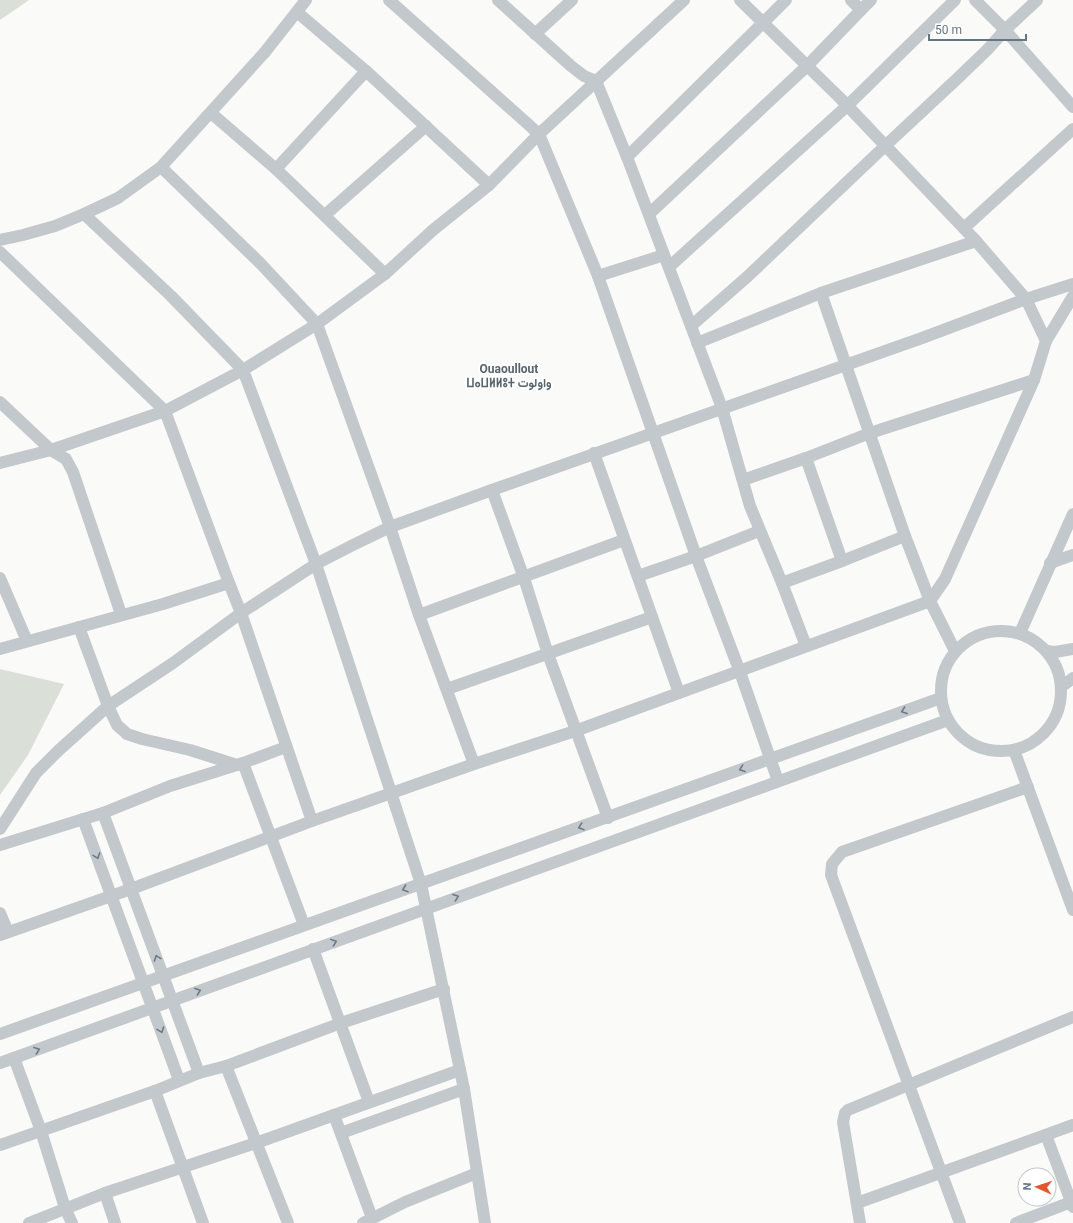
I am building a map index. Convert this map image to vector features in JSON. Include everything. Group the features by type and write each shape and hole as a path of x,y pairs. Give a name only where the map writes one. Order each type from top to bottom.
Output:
{"street":[{"path":"0,240 54,226 84,214 118,198 161,167 265,52 306,0"},
{"path":"389,0 539,134 598,276 696,556 740,672 778,781"},
{"path":"498,0 584,76 596,82 627,157 722,408 750,506 806,646"},
{"path":"535,34 572,0"},
{"path":"0,463 52,450 165,411 243,370 317,324 385,274 433,230 489,184 539,134 684,0"},
{"path":"740,0 847,106 976,241 1026,299 1046,341"},
{"path":"627,157 764,24 786,0"},
{"path":"851,0 861,10"},
{"path":"649,214 807,66 871,0"},
{"path":"598,276 667,261 847,106 955,0"},
{"path":"975,0 1005,30 1073,107"},
{"path":"691,326 747,276 959,77 1037,0"},
{"path":"297,12 366,71 489,184"},
{"path":"276,169 366,71"},
{"path":"211,113 276,169 385,274"},
{"path":"325,215 426,126"},
{"path":"964,228 1073,129"},
{"path":"161,167 261,264 317,324 390,527 419,615 474,764"},
{"path":"84,214 171,296 243,370 316,564 421,884 464,1089 485,1223"},
{"path":"697,343 821,293 976,241"},
{"path":"0,252 165,411 229,583 242,613 312,821"},
{"path":"0,829 36,773 108,706 173,663 242,613 316,564 390,527 1026,299 1073,284"},
{"path":"821,293 905,536 930,601 955,651"},
{"path":"0,913 4,933 131,889 312,821 474,764 575,731 740,672 806,646 930,601 945,579 1034,380 1046,341 1073,296"},
{"path":"743,480 806,458 870,433 1034,380"},
{"path":"0,402 52,450 66,459 73,472 122,614"},
{"path":"594,453 679,693"},
{"path":"806,458 842,561"},
{"path":"492,490 524,578 548,654 575,731 608,818"},
{"path":"1020,633 1073,514"},
{"path":"638,576 696,556 759,531"},
{"path":"782,583 905,536"},
{"path":"419,615 524,578 624,540"},
{"path":"1050,563 1073,555"},
{"path":"0,578 27,641"},
{"path":"0,649 122,614 163,604 229,583"},
{"path":"447,689 652,617"},
{"path":"79,627 116,725 127,734 142,739 190,750 240,764"},
{"path":"1003,630 1020,633 1035,640 1047,651 1057,668 1061,687 1061,699 1053,722 1045,732 1026,746 1014,750 999,752 983,749 969,742 957,732 948,720 943,709 941,698 941,681 946,665 955,651 968,640 985,632 1003,630"},
{"path":"1047,651 1055,652 1073,649"},
{"path":"1061,687 1073,678"},
{"path":"0,1034 164,977 304,925 608,818 941,698"},
{"path":"0,1063 948,720"},
{"path":"0,845 103,813 170,786 240,764 286,747"},
{"path":"1014,750 1073,910"},
{"path":"240,764 271,837 304,925"},
{"path":"960,1223 831,875 832,864 842,852 1028,787"},
{"path":"103,813 199,1073"},
{"path":"83,819 179,1080"},
{"path":"313,949 369,1102"},
{"path":"0,1145 155,1091 199,1073 226,1066 341,1023 444,989"},
{"path":"860,1223 843,1122 845,1113 852,1107 1073,1017"},
{"path":"14,1058 41,1131 65,1208 72,1223"},
{"path":"226,1066 288,1223"},
{"path":"29,1223 105,1193 334,1115 460,1070"},
{"path":"341,1133 464,1089"},
{"path":"155,1091 203,1223"},
{"path":"334,1115 368,1220 405,1202 477,1173"},
{"path":"857,1203 1073,1125"},
{"path":"1016,1223 1072,1204 1046,1135"},
{"path":"105,1193 115,1223"}],"shaded area":[{"path":"0,0 29,0 0,20"},
{"path":"0,669 64,684 28,755 0,795"}],"district":[{"name":"Ouaoullout ⵡⴰⵡⵍⵍⵓⵜ واولوت","path":"509,376"}]}
